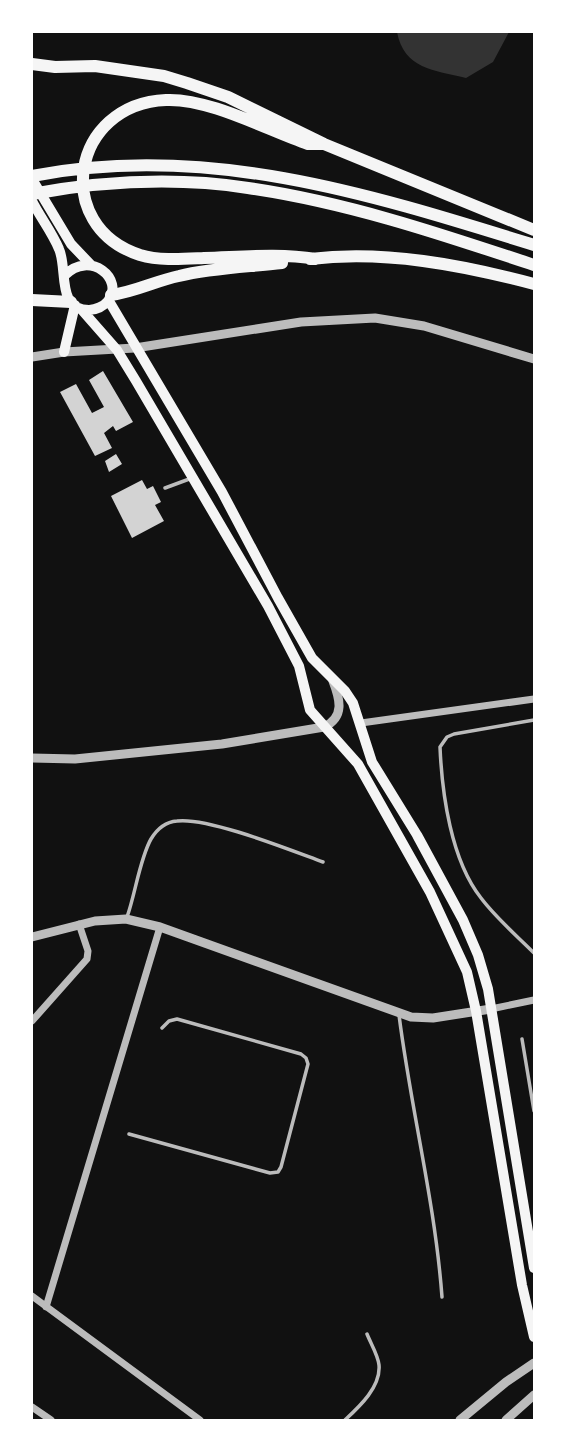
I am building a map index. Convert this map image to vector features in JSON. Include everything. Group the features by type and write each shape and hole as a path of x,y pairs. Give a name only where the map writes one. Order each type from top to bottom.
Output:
{"highway":[{"path":"32,64 55,67 95,66 164,76 187,83 228,97 324,144 534,230"},
{"path":"316,258 284,255 164,259 142,255 112,240 99,229 86,200 83,177 91,144 103,126 129,107 147,102 186,101 219,110 308,144 324,144"},
{"path":"32,177 99,166 135,164 247,171 346,191 534,245"},
{"path":"32,194 65,187 152,181 246,187 332,204 534,265"},
{"path":"110,298 180,275 316,258 410,260 482,270 534,284"},
{"path":"32,300 76,305"}],"main road":[{"path":"32,177 71,244 91,265"},
{"path":"32,201 59,248 65,275 64,289 117,350 287,642 299,666 310,710 358,764 430,891 459,951 476,1011 520,1272 534,1337"},
{"path":"65,275 77,266 91,265 101,268 108,275 112,285 110,298 135,348 222,492 312,658 353,703 372,762 417,835 463,920 478,955 488,989 534,1268"},
{"path":"76,305 91,310 101,307 110,298"},
{"path":"64,352 76,305"}],"street":[{"path":"32,357 64,352 135,348 302,322 375,318 425,326 534,359"},
{"path":"32,758 75,759 222,744 324,727 337,716 340,706 332,679"},
{"path":"361,723 534,699"},
{"path":"32,937 79,925 126,919 160,927 411,1017 433,1018 534,1000"},
{"path":"32,1021 87,959 88,951 79,925"},
{"path":"46,1307 160,927"},
{"path":"32,1296 200,1420"},
{"path":"460,1420 534,1363"},
{"path":"506,1420 534,1395"},
{"path":"32,1407 51,1420"}],"lane":[{"path":"164,488 193,478"},
{"path":"534,719 454,734 447,737 440,747 451,835 470,881 496,916 534,953"},
{"path":"126,919 149,842 163,825 175,821 191,820 232,831 323,862"},
{"path":"399,1013 406,1069 438,1241 442,1297"},
{"path":"129,1135 270,1172 278,1172 281,1167 308,1064 306,1058 301,1054 177,1019 169,1021 162,1028"},
{"path":"522,1039 534,1111"},
{"path":"345,1420 369,1394 378,1376 379,1364 367,1335"}],"shaded area":[{"path":"397,32 509,32 493,62 466,78 432,70 413,61 406,54"}],"building":[{"path":"103,371 133,422 116,431 113,426 104,433 112,448 95,456 60,392 76,384 92,413 104,407 89,380"},
{"path":"116,454 122,464 109,472 105,461"},
{"path":"142,480 147,489 153,486 161,502 155,505 164,521 132,538 111,496"}]}
